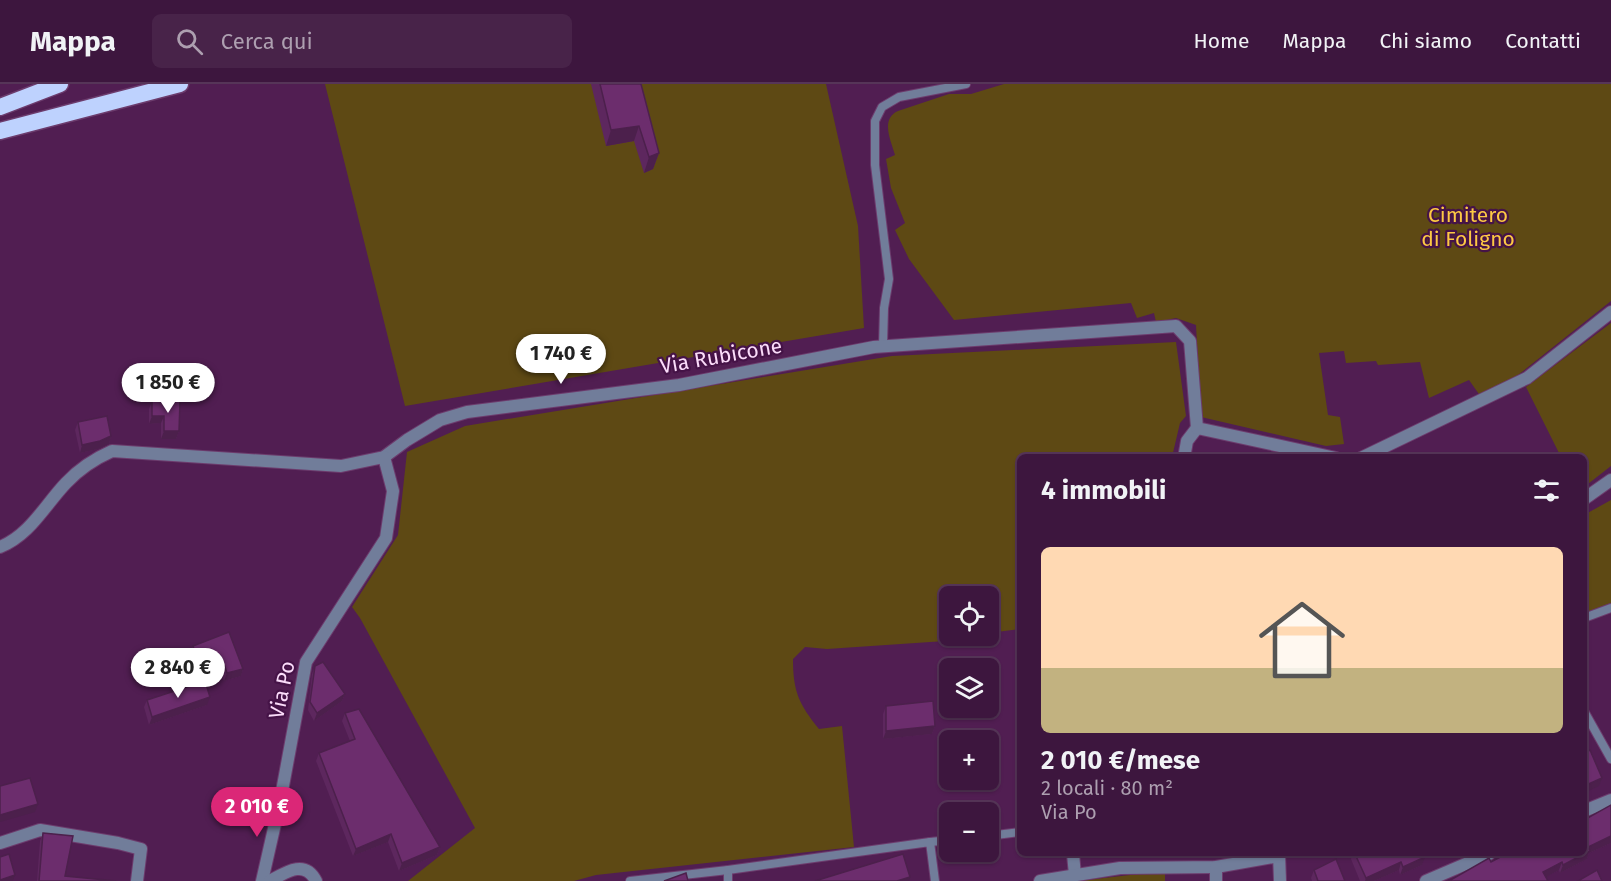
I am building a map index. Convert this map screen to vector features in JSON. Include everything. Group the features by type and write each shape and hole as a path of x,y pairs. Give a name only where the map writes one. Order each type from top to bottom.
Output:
{"highway":[{"path":"0,107 60,84"},
{"path":"0,131 180,84"}],"street":[{"path":"1369,454 1527,378 1611,312"},
{"name":"Via Rubicone","path":"0,547 10,543 33,524 67,482 89,461 112,451 341,466 384,457 441,420 467,412 679,384 883,346 1176,326 1190,341 1197,428"},
{"path":"1185,454 1187,441 1197,428 1317,454"},
{"name":"Via Po","path":"262,881 280,802 306,662 386,538 393,491 384,457"},
{"path":"1587,497 1611,480"},
{"path":"1587,810 1611,800"},
{"path":"0,843 40,830 141,849 137,881"},
{"path":"1073,856 1075,875"},
{"path":"1040,881 1120,868 1216,867 1274,856"},
{"path":"1279,856 1280,881"},
{"path":"1426,881 1484,856"},
{"path":"1216,867 1216,881"},
{"path":"270,881 292,870 304,869 312,873 316,881"}],"lane":[{"path":"883,346 884,308 889,279 875,165 875,121 882,107 899,97 966,84"},
{"path":"1587,617 1611,608"},
{"path":"1587,716 1611,759"},
{"path":"999,835 1017,832"},
{"path":"630,881 939,841"},
{"path":"930,842 935,881"},
{"path":"728,870 728,881"}],"green space":[{"path":"325,84 826,84 858,226 864,328 405,406"},
{"name":"Cimitero di Foligno","path":"1004,84 1611,84 1611,301 1508,383 1481,397 1469,380 1429,398 1420,362 1378,365 1376,361 1346,363 1344,351 1319,353 1328,415 1340,417 1344,444 1326,446 1201,417 1196,325 1176,318 1156,322 1154,313 1137,318 1131,303 954,320 909,259 895,230 905,223 891,188 886,159 895,155 888,131 889,119 898,111 949,94 971,94"},
{"path":"1611,323 1611,466 1587,485 1587,454 1560,454 1526,387"},
{"path":"1176,342 1186,416 1180,423 1173,454 1017,454 1017,629 999,632 999,586 939,586 939,641 827,649 805,647 793,659 798,697 812,720 819,729 842,726 854,847 596,875 574,881 408,881 475,828 352,607 398,535 407,452 465,426 892,356"},
{"path":"1611,500 1611,603 1587,612 1587,513"},
{"path":"1165,871 1165,881 1078,881"}],"building":[{"path":"600,84 641,84 659,153 649,157 639,126 611,130"},
{"path":"152,401 180,401 179,431 164,431 164,416 152,416"},
{"path":"107,416 111,436 82,445 78,422"},
{"path":"229,632 243,669 227,673 223,661 200,670 193,646"},
{"path":"323,662 345,694 317,713 310,702 315,666"},
{"path":"205,681 210,697 152,717 147,700"},
{"path":"933,701 935,726 886,731 886,706"},
{"path":"359,709 440,847 402,863 391,834 356,849 319,753 355,739 345,713"},
{"path":"1590,750 1602,778 1587,785 1587,752"},
{"path":"30,778 38,804 0,815 0,786"},
{"path":"1611,805 1611,836 1588,847 1590,851 1587,853 1587,818"},
{"path":"43,833 73,836 65,876 116,881 39,881"},
{"path":"9,854 15,875 0,880 0,857"},
{"path":"903,854 910,877 897,881 815,881"},
{"path":"1356,856 1425,856 1403,867 1401,862 1366,878"},
{"path":"1502,856 1580,856 1543,872 1548,881 1449,881 1489,858 1491,862"},
{"path":"1336,859 1345,881 1318,881 1314,870"},
{"path":"1597,870 1602,881 1578,881"},
{"path":"686,873 688,881 664,881"}]}
